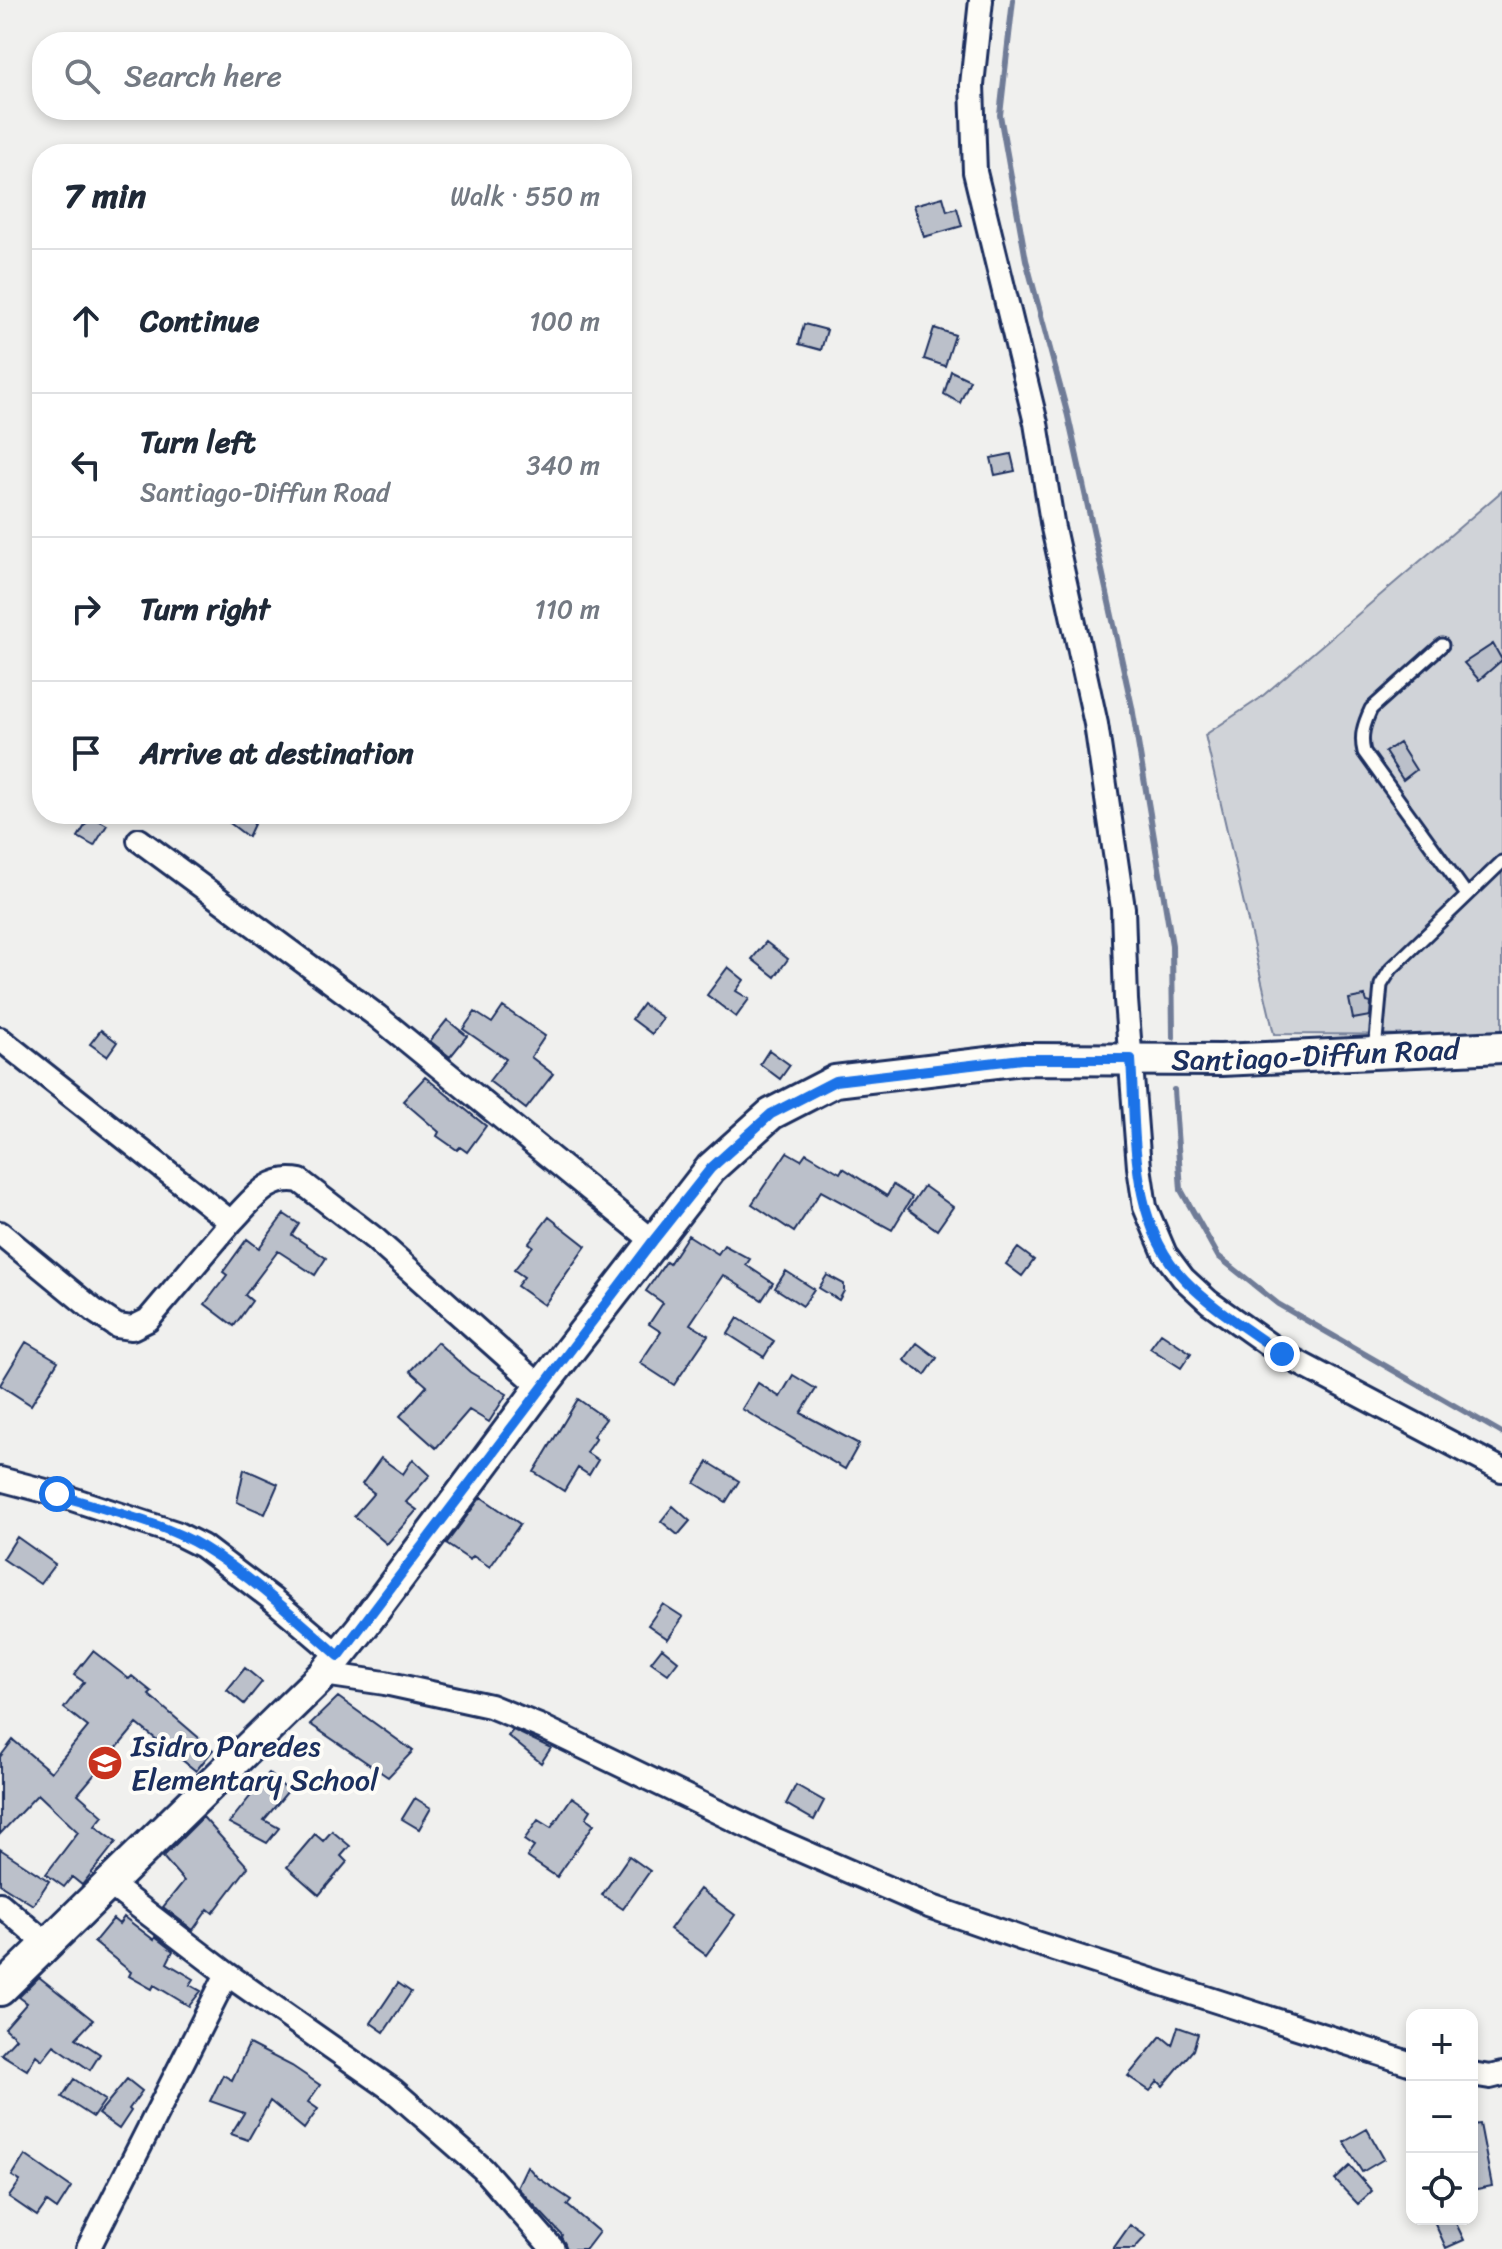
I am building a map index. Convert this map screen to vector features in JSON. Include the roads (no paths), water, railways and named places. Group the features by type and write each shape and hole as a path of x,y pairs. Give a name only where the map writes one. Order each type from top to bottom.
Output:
{"main road":[{"name":"Santiago-Diffun Road","path":"0,1990 331,1665 711,1168 771,1114 835,1081 1022,1059 1221,1060 1502,1047"}],"street":[{"path":"981,0 972,85 975,172 1036,423 1053,528 1096,724 1123,908 1131,1059 1145,1207 1165,1254 1183,1278 1209,1302 1282,1354 1502,1470"},
{"path":"139,840 377,1016 653,1241"},
{"path":"0,1039 231,1222"},
{"path":"0,1233 96,1312 117,1326 132,1328 148,1320 231,1222 269,1184 285,1177 300,1181 375,1239 541,1387"},
{"path":"0,1479 161,1528 202,1546 272,1599 331,1665 490,1706 544,1728 772,1838 929,1906 1406,2062"},
{"path":"108,1883 227,1974 394,2091 483,2169 553,2249"},
{"path":"0,1904 48,1945"},
{"path":"88,2249 227,1974"},
{"path":"1478,2075 1490,2077 1502,2074"}],"lane":[{"path":"1442,645 1371,709 1361,741 1364,752 1467,895"},
{"path":"1375,1052 1381,985 1391,969 1502,862"}],"waterway":[{"path":"1013,0 1000,115 1026,260 1068,416 1132,707 1172,945 1173,1037"},
{"path":"1174,1090 1181,1190 1218,1256 1278,1304 1502,1433"}],"place":[{"name":"Isidro Paredes Elementary School","path":"105,1763"}]}
